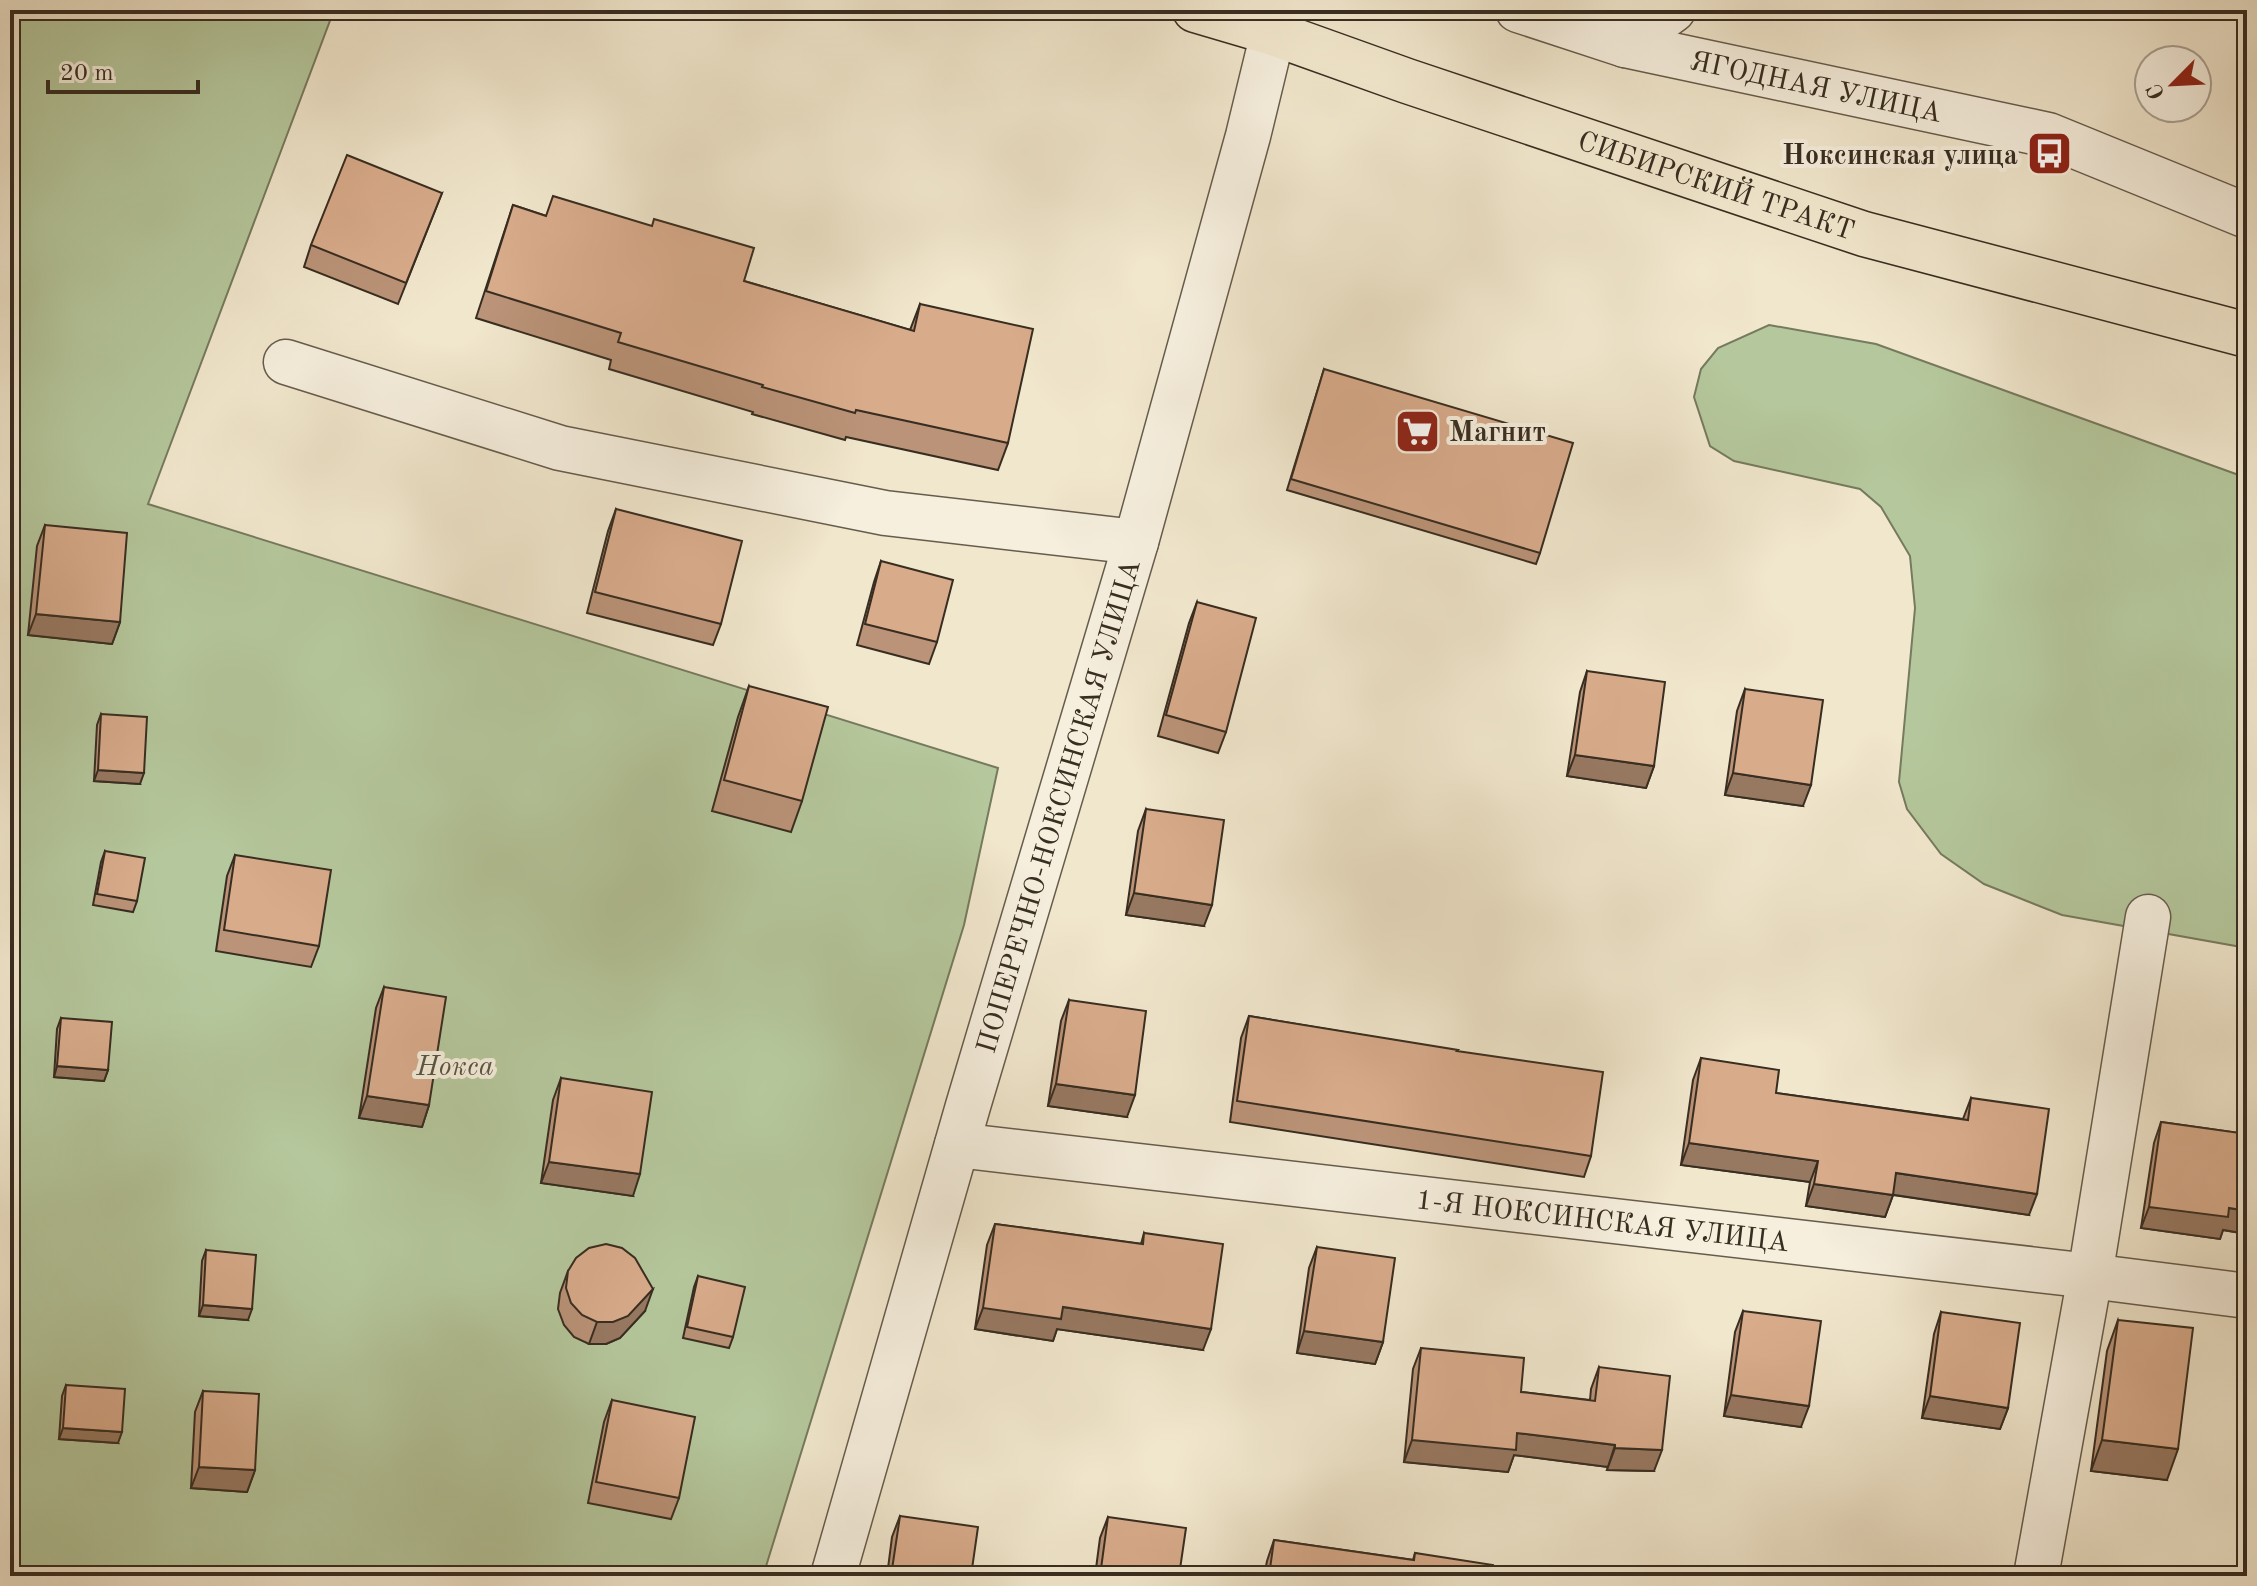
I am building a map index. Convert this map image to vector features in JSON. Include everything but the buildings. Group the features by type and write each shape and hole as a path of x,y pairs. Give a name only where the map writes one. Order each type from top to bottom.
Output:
{"main road":[{"name":"СИБИРСКИЙ ТРАКТ","path":"1195,10 1276,22 1407,81 1864,234 2247,335"}],"street":[{"name":"ЯГОДНАЯ УЛИЦА","path":"1518,10 1625,45 2048,135 2247,216"},
{"path":"1625,45 1673,10"},
{"name":"ПОПЕРЕЧНО-НОКСИНСКАЯ УЛИЦА","path":"833,1576 1136,542 1248,136 1276,22"},
{"path":"286,362 560,448 885,513 1136,542"},
{"path":"2036,1576 2090,1276 2148,917"},
{"name":"1-Я НОКСИНСКАЯ УЛИЦА","path":"957,1145 2247,1296"}],"green space":[{"name":"Нокса","path":"10,10 334,10 148,504 998,768 964,925 763,1576 10,1576"},
{"path":"1769,325 1876,344 2247,478 2247,948 2062,915 1984,884 1941,854 1907,809 1899,782 1915,608 1910,556 1881,507 1860,489 1734,461 1710,446 1694,397 1701,369 1718,348"}],"place":[{"name":"Ноксинская улица","path":"2049,154"},
{"name":"Магнит","path":"1418,431"}]}
